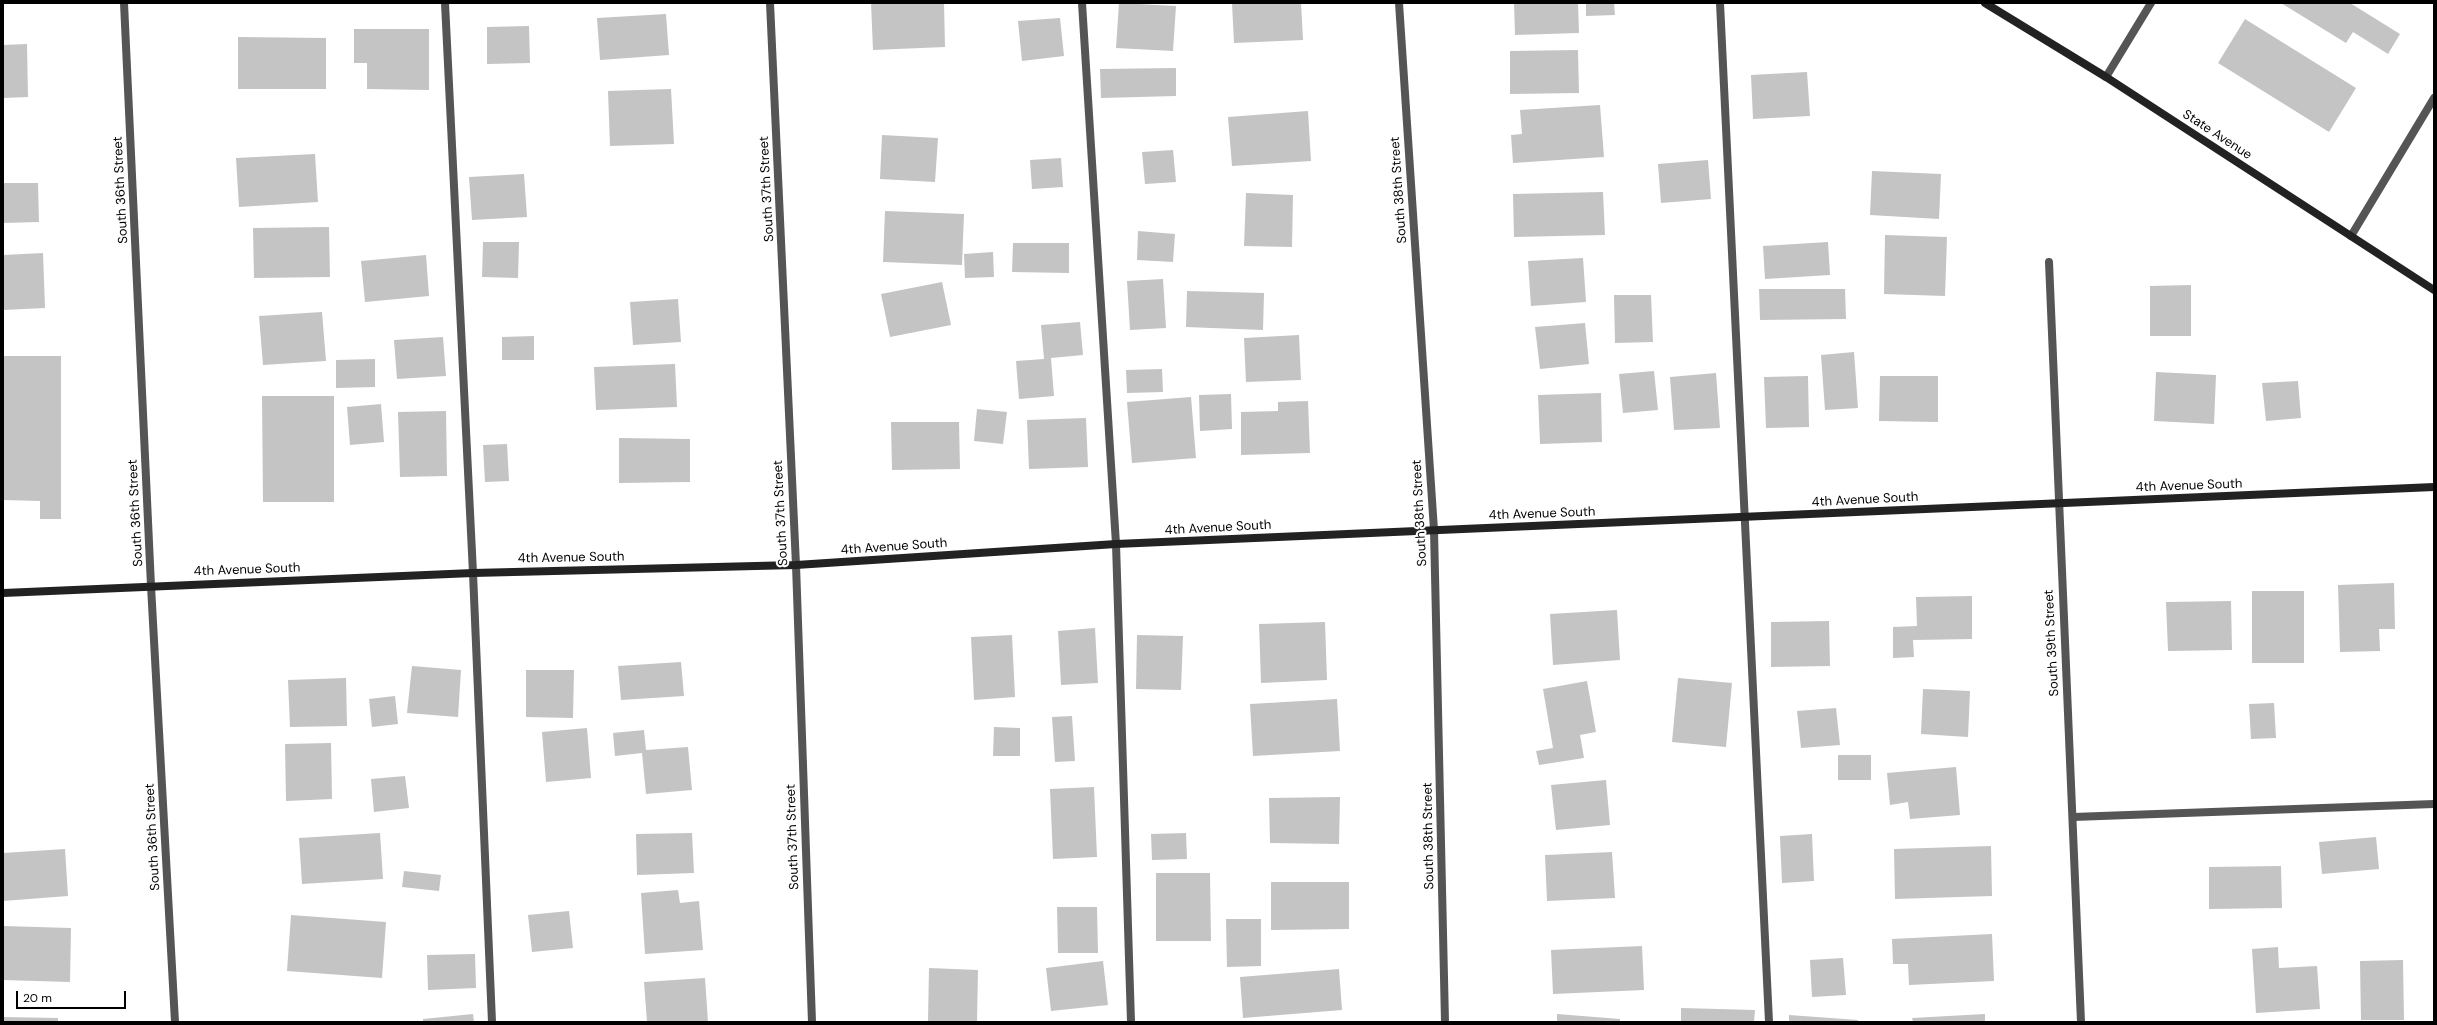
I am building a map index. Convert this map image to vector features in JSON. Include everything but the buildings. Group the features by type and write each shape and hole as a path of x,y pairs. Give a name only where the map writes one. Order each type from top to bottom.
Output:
{"street":[{"name":"South 36th Street","path":"124,3 151,586 175,1022"},
{"path":"445,3 473,573 492,1022"},
{"name":"South 37th Street","path":"770,3 796,565 812,1022"},
{"path":"1082,3 1116,544 1130,1022"},
{"name":"South 38th Street","path":"1398,3 1434,530 1445,1022"},
{"path":"1720,3 1746,517 1769,1022"},
{"name":"State Avenue","path":"1985,3 2106,78 2434,290"},
{"path":"2106,78 2151,3"},
{"path":"2351,236 2434,98"},
{"name":"South 39th Street","path":"2049,262 2081,1022"},
{"name":"4th Avenue South","path":"3,593 473,573 796,565 1116,544 2434,487"},
{"path":"2073,817 2434,804"}]}
